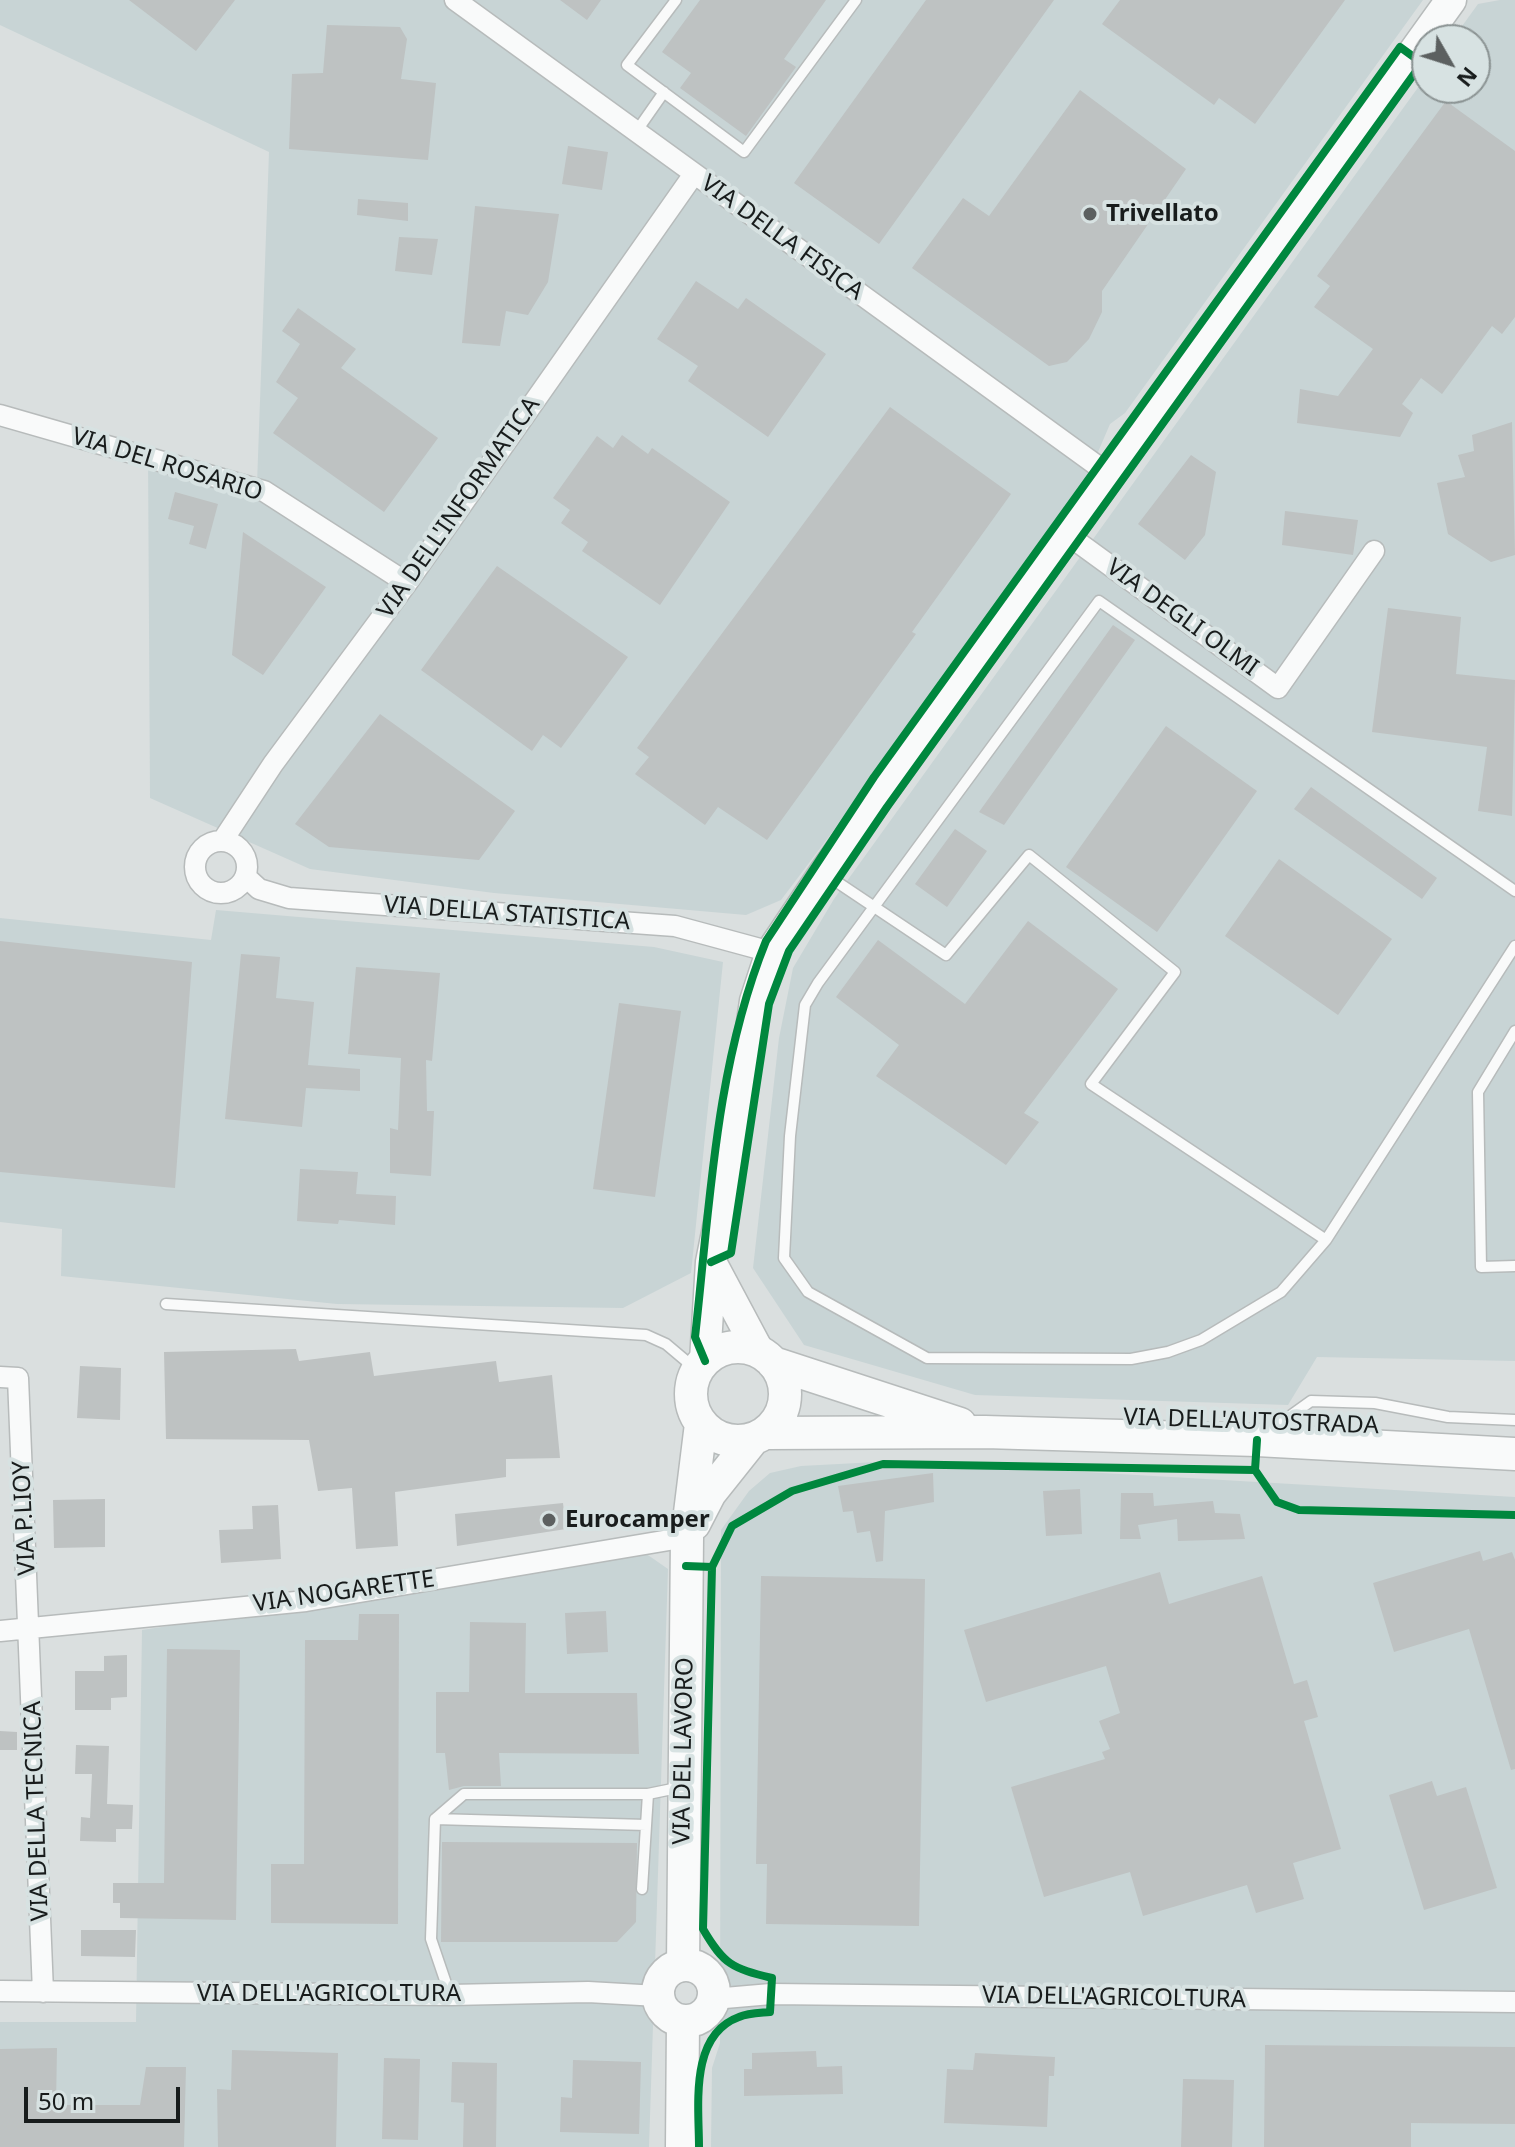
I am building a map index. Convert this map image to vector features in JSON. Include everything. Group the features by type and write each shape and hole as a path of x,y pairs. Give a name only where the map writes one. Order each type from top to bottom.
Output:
{"main road":[{"path":"701,1424 691,1398 701,1366 711,1262 733,1153 755,1001 771,952 824,873 1449,2"},
{"path":"711,1262 786,1391 780,1414 760,1436"},
{"name":"VIA DELL'AUTOSTRADA","path":"701,1366 730,1348 766,1357 985,1432"},
{"name":"VIA DELL'AUTOSTRADA","path":"701,1424 725,1440 760,1436 985,1432 1257,1440 1515,1454"},
{"name":"VIA DEL LAVORO","path":"683,1965 687,1537 701,1424"},
{"name":"VIA DEL LAVORO","path":"687,1537 710,1493 760,1436"},
{"path":"683,1965 707,1974 714,1990 705,2013 683,2021 669,2015 658,1996 662,1979 683,1965"},
{"path":"682,2147 683,2021"}],"street":[{"name":"VIA DELLA FISICA","path":"455,0 1110,475"},
{"name":"VIA DELL'INFORMATICA","path":"223,840 273,764 407,583 694,174"},
{"name":"VIA DEL ROSARIO","path":"0,415 264,491 407,583"},
{"name":"VIA DEGLI OLMI","path":"1068,535 1278,688 1374,551"},
{"path":"223,840 244,853 246,877 235,889 220,893 199,881 197,857 207,844 223,840"},
{"name":"VIA DELLA STATISTICA","path":"246,877 259,889 289,898 675,926 771,952"},
{"name":"VIA P.LIOY","path":"0,1377 18,1378 31,1629"},
{"name":"VIA NOGARETTE","path":"0,1631 306,1601 687,1537"},
{"name":"VIA DELLA TECNICA","path":"31,1629 43,1992"},
{"name":"VIA DELL'AGRICOLTURA","path":"0,1991 451,1995 588,1992 658,1996"},
{"name":"VIA DELL'AGRICOLTURA","path":"713,1999 771,1994 1515,2002"}],"lane":[{"path":"676,0 627,65 744,152 856,0"},
{"path":"636,132 664,92"},
{"path":"1515,891 1099,601 805,1005 790,1136 784,1258 808,1292 927,1358 1131,1359 1201,1340 1281,1292 1326,1240 1515,946"},
{"path":"824,873 946,955 1029,855 1175,972 1091,1084 1326,1240"},
{"path":"1515,1031 1478,1092 1481,1267 1515,1266"},
{"path":"166,1304 646,1335 701,1366"},
{"path":"1257,1440 1311,1401 1375,1403 1448,1417 1515,1420"},
{"path":"451,1995 431,1939 435,1819 464,1794 648,1794 684,1787"},
{"path":"642,1889 648,1794"},
{"path":"435,1819 646,1825"}],"shaded area":[{"path":"0,0 1423,0 1125,413 1110,424 1077,501 874,777 781,900 746,915 494,893 310,869 150,798 148,455 257,484 269,152 0,25"},
{"path":"1515,0 1515,1361 1317,1357 1288,1405 975,1395 804,1345 753,1268 779,1038 793,968 834,899 1411,97 1411,104 1491,104 1491,24 1464,24 1478,4"},
{"path":"216,910 654,947 723,962 691,1273 623,1308 337,1304 61,1276 62,1229 0,1222 0,918 211,940"},
{"path":"896,1461 1515,1497 1515,2147 711,2147 712,2068 720,2043 721,1530 749,1491 770,1473 801,1466"},
{"path":"645,1553 668,1569 649,2147 0,2147 0,2022 136,2022 142,1630"}],"building":[{"path":"129,0 235,0 196,51"},
{"path":"560,0 601,0 587,20"},
{"path":"700,0 826,0 784,59 796,67 746,136 680,88 691,73 662,52"},
{"path":"926,0 1054,0 879,244 794,183"},
{"path":"1120,0 1345,0 1255,124 1219,98 1214,105 1102,24"},
{"path":"327,25 400,27 407,39 401,79 436,83 428,160 289,149 292,74 323,73"},
{"name":"Trivellato","path":"1080,90 1186,169 1102,291 1102,312 1089,339 1067,362 1049,366 912,268 963,198 989,216"},
{"path":"1444,104 1450,104 1515,151 1515,317 1502,334 1492,326 1442,394 1421,378 1402,404 1413,413 1400,437 1297,423 1300,389 1338,396 1373,349 1314,307 1330,286 1317,276"},
{"path":"568,146 608,152 602,190 562,184"},
{"path":"358,199 408,203 408,221 357,215"},
{"path":"475,206 559,214 548,282 528,315 506,311 500,346 462,343"},
{"path":"399,237 438,239 432,275 395,271"},
{"path":"696,281 738,309 746,298 826,354 768,437 688,381 698,366 657,339"},
{"path":"298,308 356,349 341,368 438,438 384,512 273,433 298,398 276,382 300,344 282,331"},
{"path":"890,407 1011,494 912,632 916,634 767,840 718,807 705,825 635,774 649,757 637,748"},
{"path":"1512,422 1515,555 1491,562 1448,534 1437,483 1465,477 1458,455 1474,451 1472,435"},
{"path":"622,435 648,454 652,448 730,502 660,605 582,551 588,542 561,523 570,510 553,498 597,436 613,448"},
{"path":"1191,455 1216,472 1205,535 1185,560 1138,524"},
{"path":"175,492 218,504 206,549 189,544 194,526 168,519"},
{"path":"1285,511 1358,520 1353,555 1282,545"},
{"path":"243,532 326,587 263,675 232,655"},
{"path":"497,566 628,657 561,748 543,735 532,751 421,670"},
{"path":"1388,608 1461,617 1456,674 1515,680 1512,816 1478,811 1487,747 1372,732"},
{"path":"1113,625 1135,640 1004,825 979,812"},
{"path":"380,714 515,811 479,860 329,847 295,824"},
{"path":"1166,726 1257,791 1157,932 1066,867"},
{"path":"1311,787 1437,878 1422,899 1294,809"},
{"path":"955,829 987,851 947,907 915,884"},
{"path":"1279,859 1392,939 1338,1015 1225,936"},
{"path":"1028,921 1118,989 1024,1113 1039,1122 1006,1165 876,1076 899,1045 836,997 878,940 965,1004"},
{"path":"0,941 192,962 175,1188 0,1172"},
{"path":"241,954 280,957 276,998 314,1002 308,1065 360,1069 360,1091 306,1088 302,1127 225,1119"},
{"path":"356,967 440,973 432,1061 426,1060 427,1111 434,1111 431,1176 390,1173 390,1128 398,1130 401,1058 348,1054"},
{"path":"619,1003 681,1011 655,1197 593,1189"},
{"path":"300,1169 358,1172 356,1194 396,1196 395,1225 339,1220 338,1224 297,1221"},
{"path":"296,1349 299,1361 370,1352 374,1376 496,1361 499,1382 552,1375 560,1458 506,1459 506,1477 395,1492 398,1546 356,1549 352,1488 318,1491 309,1440 166,1439 164,1352"},
{"path":"80,1366 121,1368 120,1420 77,1418"},
{"path":"933,1473 934,1502 885,1511 883,1561 876,1562 870,1531 857,1533 853,1511 843,1512 838,1486"},
{"path":"1080,1489 1082,1534 1046,1536 1043,1491"},
{"path":"1121,1493 1153,1493 1154,1506 1213,1501 1215,1513 1240,1514 1245,1539 1178,1541 1177,1519 1138,1525 1141,1539 1120,1539"},
{"path":"105,1499 105,1547 54,1548 53,1500"},
{"path":"563,1503 566,1529 457,1546 455,1514"},
{"path":"278,1505 281,1559 221,1563 219,1530 253,1529 252,1506"},
{"path":"1480,1551 1483,1561 1512,1552 1515,1560 1515,1769 1511,1770 1469,1629 1394,1652 1373,1583"},
{"path":"1160,1572 1169,1604 1262,1576 1294,1684 1307,1680 1318,1717 1304,1721 1341,1849 1293,1863 1304,1899 1256,1913 1247,1885 1143,1916 1130,1872 1044,1897 1011,1787 1105,1759 1102,1752 1110,1749 1099,1721 1120,1713 1106,1666 986,1702 964,1630"},
{"path":"761,1576 925,1579 919,1926 766,1924 767,1864 756,1864"},
{"path":"606,1611 608,1652 567,1654 565,1613"},
{"path":"359,1614 399,1614 398,1924 271,1923 271,1864 304,1864 305,1640 358,1640"},
{"path":"470,1622 526,1623 525,1693 637,1693 639,1754 499,1753 501,1786 464,1786 449,1790 445,1753 436,1753 436,1692 469,1692"},
{"path":"167,1649 240,1650 236,1920 120,1918 120,1903 113,1903 113,1883 164,1883"},
{"path":"127,1655 127,1697 111,1698 111,1710 75,1710 75,1671 104,1671 104,1656"},
{"path":"0,1731 17,1732 17,1750 0,1750"},
{"path":"76,1745 109,1746 107,1804 133,1805 132,1829 116,1829 116,1842 80,1841 81,1817 90,1818 92,1774 75,1774"},
{"path":"1432,1781 1437,1796 1466,1787 1497,1888 1424,1910 1389,1795"},
{"path":"442,1842 637,1843 636,1922 617,1942 441,1942"},
{"path":"81,1930 136,1930 135,1957 81,1956"},
{"path":"1265,2045 1515,2047 1515,2124 1411,2123 1411,2147 1264,2147"},
{"path":"57,2048 56,2105 140,2105 146,2067 186,2067 184,2147 0,2147 0,2049"},
{"path":"232,2050 338,2053 336,2147 218,2147 217,2089 231,2090"},
{"path":"816,2051 817,2067 842,2066 843,2094 744,2096 744,2069 752,2069 752,2053"},
{"path":"975,2053 1055,2057 1054,2076 1049,2076 1047,2127 944,2123 947,2069 973,2070"},
{"path":"384,2058 420,2059 418,2140 382,2139"},
{"path":"573,2060 641,2062 639,2134 560,2132 561,2097 572,2098"},
{"path":"452,2062 497,2063 496,2147 463,2147 464,2103 451,2102"},
{"path":"1183,2079 1234,2080 1232,2147 1181,2147"}],"cycle path":[{"path":"705,1361 695,1337 717,1136 736,1037 766,941 874,777 1400,47 1411,55"},
{"path":"711,1262 731,1253 769,1004 789,951 887,807 1411,78"},
{"path":"1257,1440 1255,1470 1277,1502 1299,1510 1515,1515"},
{"path":"686,1566 712,1567 732,1526 792,1491 883,1464 1255,1470"},
{"path":"699,2147 698,2093 704,2055 723,2026 743,2016 770,2012 772,1978 730,1963 703,1929 712,1567"}],"place":[{"name":"Trivellato","path":"1090,214"},
{"name":"Eurocamper","path":"549,1520"}]}
